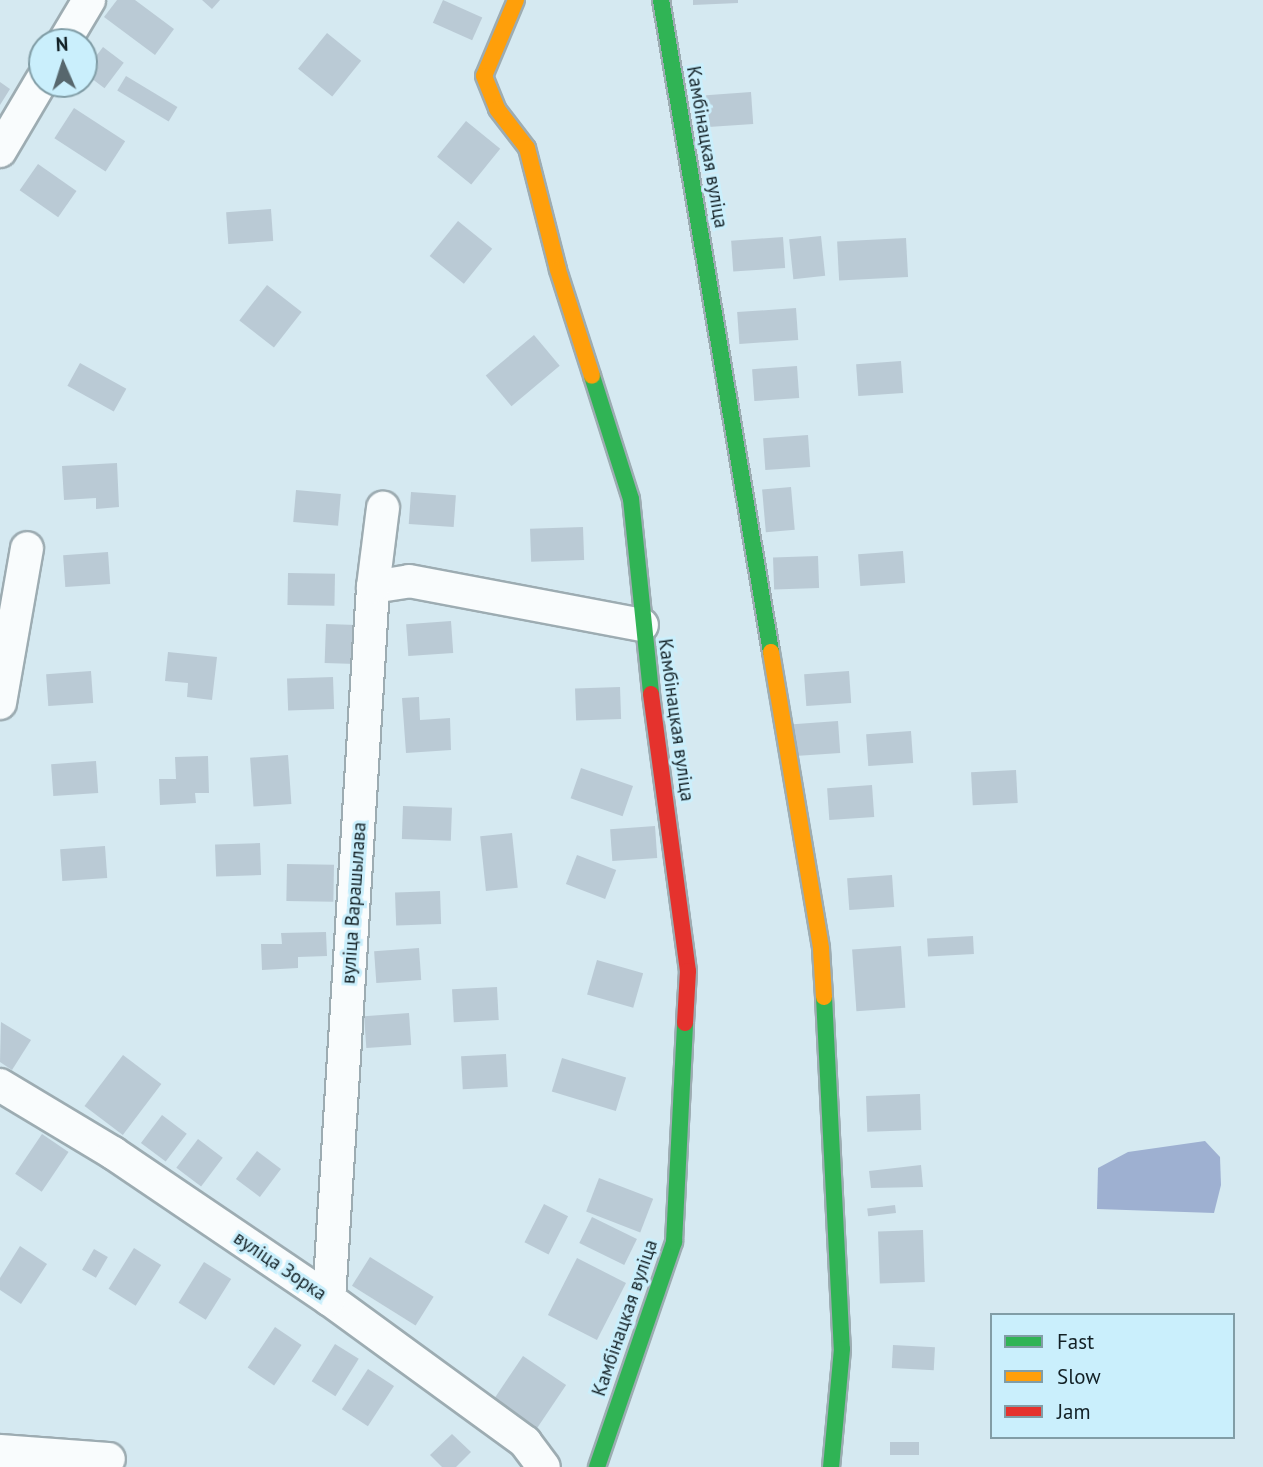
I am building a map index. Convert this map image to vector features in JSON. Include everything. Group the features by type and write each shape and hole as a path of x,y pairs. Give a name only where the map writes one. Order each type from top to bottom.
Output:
{"street":[{"path":"72,28 89,0"},
{"name":"Камбінацкая вуліца","path":"516,0 484,76 497,109 527,148 558,270 631,499 642,625 688,971 674,1242 597,1467"},
{"name":"Камбінацкая вуліца","path":"661,0 821,949 842,1349 831,1467"},
{"path":"0,151 31,98"},
{"name":"вуліца Варашылава","path":"329,1299 373,587 383,508"},
{"path":"0,703 27,548"},
{"path":"373,587 409,581 642,625"},
{"name":"вуліца Зорка","path":"0,1085 113,1153 329,1299 525,1442 544,1467"},
{"path":"0,1451 109,1459"}],"water":[{"path":"1205,1141 1220,1157 1221,1185 1214,1213 1097,1209 1098,1168 1128,1152"}],"building":[{"path":"117,0 135,0 174,29 155,55 104,17"},
{"path":"202,0 220,0 212,9"},
{"path":"443,0 482,17 472,40 433,23"},
{"path":"693,0 738,0 738,3 693,5"},
{"path":"327,33 361,61 332,96 298,69"},
{"path":"103,47 124,63 105,88 98,83 98,54"},
{"path":"126,76 177,107 169,121 117,91"},
{"path":"0,82 10,89 0,105"},
{"path":"751,92 753,124 708,127 706,95"},
{"path":"74,108 125,141 106,171 54,138"},
{"path":"466,121 500,149 471,184 437,157"},
{"path":"38,164 77,191 58,217 20,190"},
{"path":"271,209 273,241 228,244 226,212"},
{"path":"458,221 492,249 464,284 430,256"},
{"path":"821,236 825,276 793,279 789,239"},
{"path":"783,237 785,268 733,272 731,241"},
{"path":"906,238 908,277 839,281 837,242"},
{"path":"267,285 302,312 274,348 239,320"},
{"path":"796,308 798,340 739,344 737,312"},
{"path":"534,335 560,366 511,406 486,375"},
{"path":"901,361 903,393 858,396 856,364"},
{"path":"80,363 126,389 114,411 67,386"},
{"path":"797,366 799,398 754,401 752,369"},
{"path":"808,435 810,467 765,470 763,438"},
{"path":"117,463 119,507 96,509 96,498 64,500 62,466"},
{"path":"791,487 795,530 766,532 762,490"},
{"path":"296,490 341,494 338,526 293,522"},
{"path":"411,492 456,495 454,527 409,524"},
{"path":"583,527 584,560 531,562 530,529"},
{"path":"903,551 905,583 860,586 858,554"},
{"path":"108,552 110,584 65,587 63,555"},
{"path":"818,556 819,588 774,590 773,558"},
{"path":"288,573 335,574 334,606 287,605"},
{"path":"451,621 453,653 408,656 406,624"},
{"path":"326,624 357,625 356,664 325,663"},
{"path":"168,652 217,657 212,700 187,697 188,683 165,681"},
{"path":"91,671 93,703 48,706 46,674"},
{"path":"849,671 851,703 806,706 804,674"},
{"path":"333,677 334,709 288,711 287,679"},
{"path":"620,687 621,719 576,721 575,689"},
{"path":"419,697 420,720 450,718 451,750 406,753 402,698"},
{"path":"838,721 840,753 795,756 793,724"},
{"path":"911,731 913,763 868,766 866,734"},
{"path":"288,755 291,804 254,807 250,758"},
{"path":"208,756 209,793 195,793 196,803 160,805 159,779 176,779 175,757"},
{"path":"96,761 98,793 53,796 51,764"},
{"path":"581,768 633,786 623,816 571,798"},
{"path":"1016,770 1018,803 973,805 971,772"},
{"path":"872,785 874,817 829,820 827,788"},
{"path":"403,806 452,808 451,841 402,839"},
{"path":"655,826 657,858 612,861 610,829"},
{"path":"512,833 518,888 486,891 480,836"},
{"path":"260,843 261,875 216,877 215,845"},
{"path":"105,846 107,878 62,881 60,849"},
{"path":"577,855 616,870 605,899 566,884"},
{"path":"287,864 334,865 333,902 286,901"},
{"path":"892,875 894,907 849,910 847,878"},
{"path":"440,891 441,924 396,926 395,893"},
{"path":"326,932 327,956 298,957 298,968 262,970 261,944 282,944 281,933"},
{"path":"973,936 974,954 928,956 927,938"},
{"path":"901,946 905,1008 856,1011 852,949"},
{"path":"419,948 421,980 376,983 374,951"},
{"path":"597,960 643,973 633,1008 587,995"},
{"path":"497,987 499,1020 454,1022 452,989"},
{"path":"409,1013 411,1045 366,1048 364,1016"},
{"path":"1,1022 31,1040 12,1070 0,1062"},
{"path":"506,1054 508,1087 463,1089 461,1056"},
{"path":"123,1055 161,1084 123,1135 84,1106"},
{"path":"562,1058 626,1078 616,1111 552,1091"},
{"path":"920,1094 921,1130 867,1132 866,1096"},
{"path":"162,1115 187,1134 166,1162 141,1143"},
{"path":"42,1134 69,1152 42,1192 15,1174"},
{"path":"198,1139 223,1158 201,1186 176,1168"},
{"path":"257,1151 281,1169 260,1197 236,1179"},
{"path":"921,1165 923,1187 871,1188 869,1171"},
{"path":"599,1178 653,1199 640,1232 586,1212"},
{"path":"544,1204 568,1216 549,1255 524,1242"},
{"path":"895,1205 896,1213 868,1216 867,1208"},
{"path":"592,1217 637,1239 624,1265 579,1243"},
{"path":"923,1230 925,1282 880,1284 878,1232"},
{"path":"20,1246 47,1264 21,1304 0,1290 0,1278"},
{"path":"134,1248 161,1265 136,1306 109,1289"},
{"path":"94,1249 108,1257 96,1278 82,1270"},
{"path":"370,1257 434,1297 416,1326 352,1286"},
{"path":"577,1258 626,1283 597,1340 548,1315"},
{"path":"204,1262 231,1279 206,1320 179,1303"},
{"path":"275,1327 302,1345 274,1386 248,1368"},
{"path":"335,1344 359,1359 335,1396 312,1381"},
{"path":"893,1345 935,1347 934,1370 892,1368"},
{"path":"523,1356 566,1385 536,1429 493,1400"},
{"path":"368,1369 394,1386 368,1426 342,1409"},
{"path":"452,1434 471,1452 456,1467 442,1467 430,1455"},
{"path":"890,1442 919,1442 919,1455 890,1455"}],"traffic: fast":[{"path":"661,0 771,652"},
{"path":"592,376 631,499 651,694"},
{"path":"824,997 842,1349 831,1467"},
{"path":"597,1467 674,1242 685,1023"}],"traffic: slow":[{"path":"516,0 484,76 497,109 527,148 558,270 592,376"},
{"path":"771,652 821,949 824,997"}],"traffic: jam":[{"path":"651,694 688,971 685,1023"}]}
